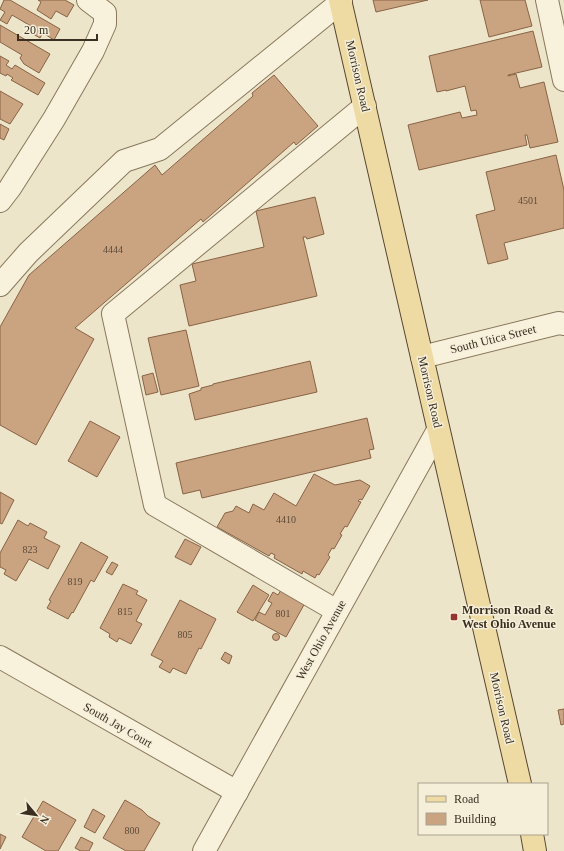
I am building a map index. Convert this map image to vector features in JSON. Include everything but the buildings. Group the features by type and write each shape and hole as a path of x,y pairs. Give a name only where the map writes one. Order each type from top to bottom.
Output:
{"main road":[{"name":"Morrison Road","path":"341,1 520,783"},
{"path":"532,835 536,851"}],"street":[{"path":"0,201 10,188 54,119 93,51 105,24 105,13 88,0"},
{"path":"547,0 564,80"},
{"path":"0,285 28,253 124,161 160,149 341,1"},
{"path":"338,611 155,505 113,314 364,106"},
{"name":"South Utica Street","path":"422,357 558,323 564,324"},
{"name":"West Ohio Avenue","path":"204,851 438,430"},
{"name":"South Jay Court","path":"0,657 237,792"}],"place":[{"name":"Morrison Road & West Ohio Avenue","path":"454,617"}]}
